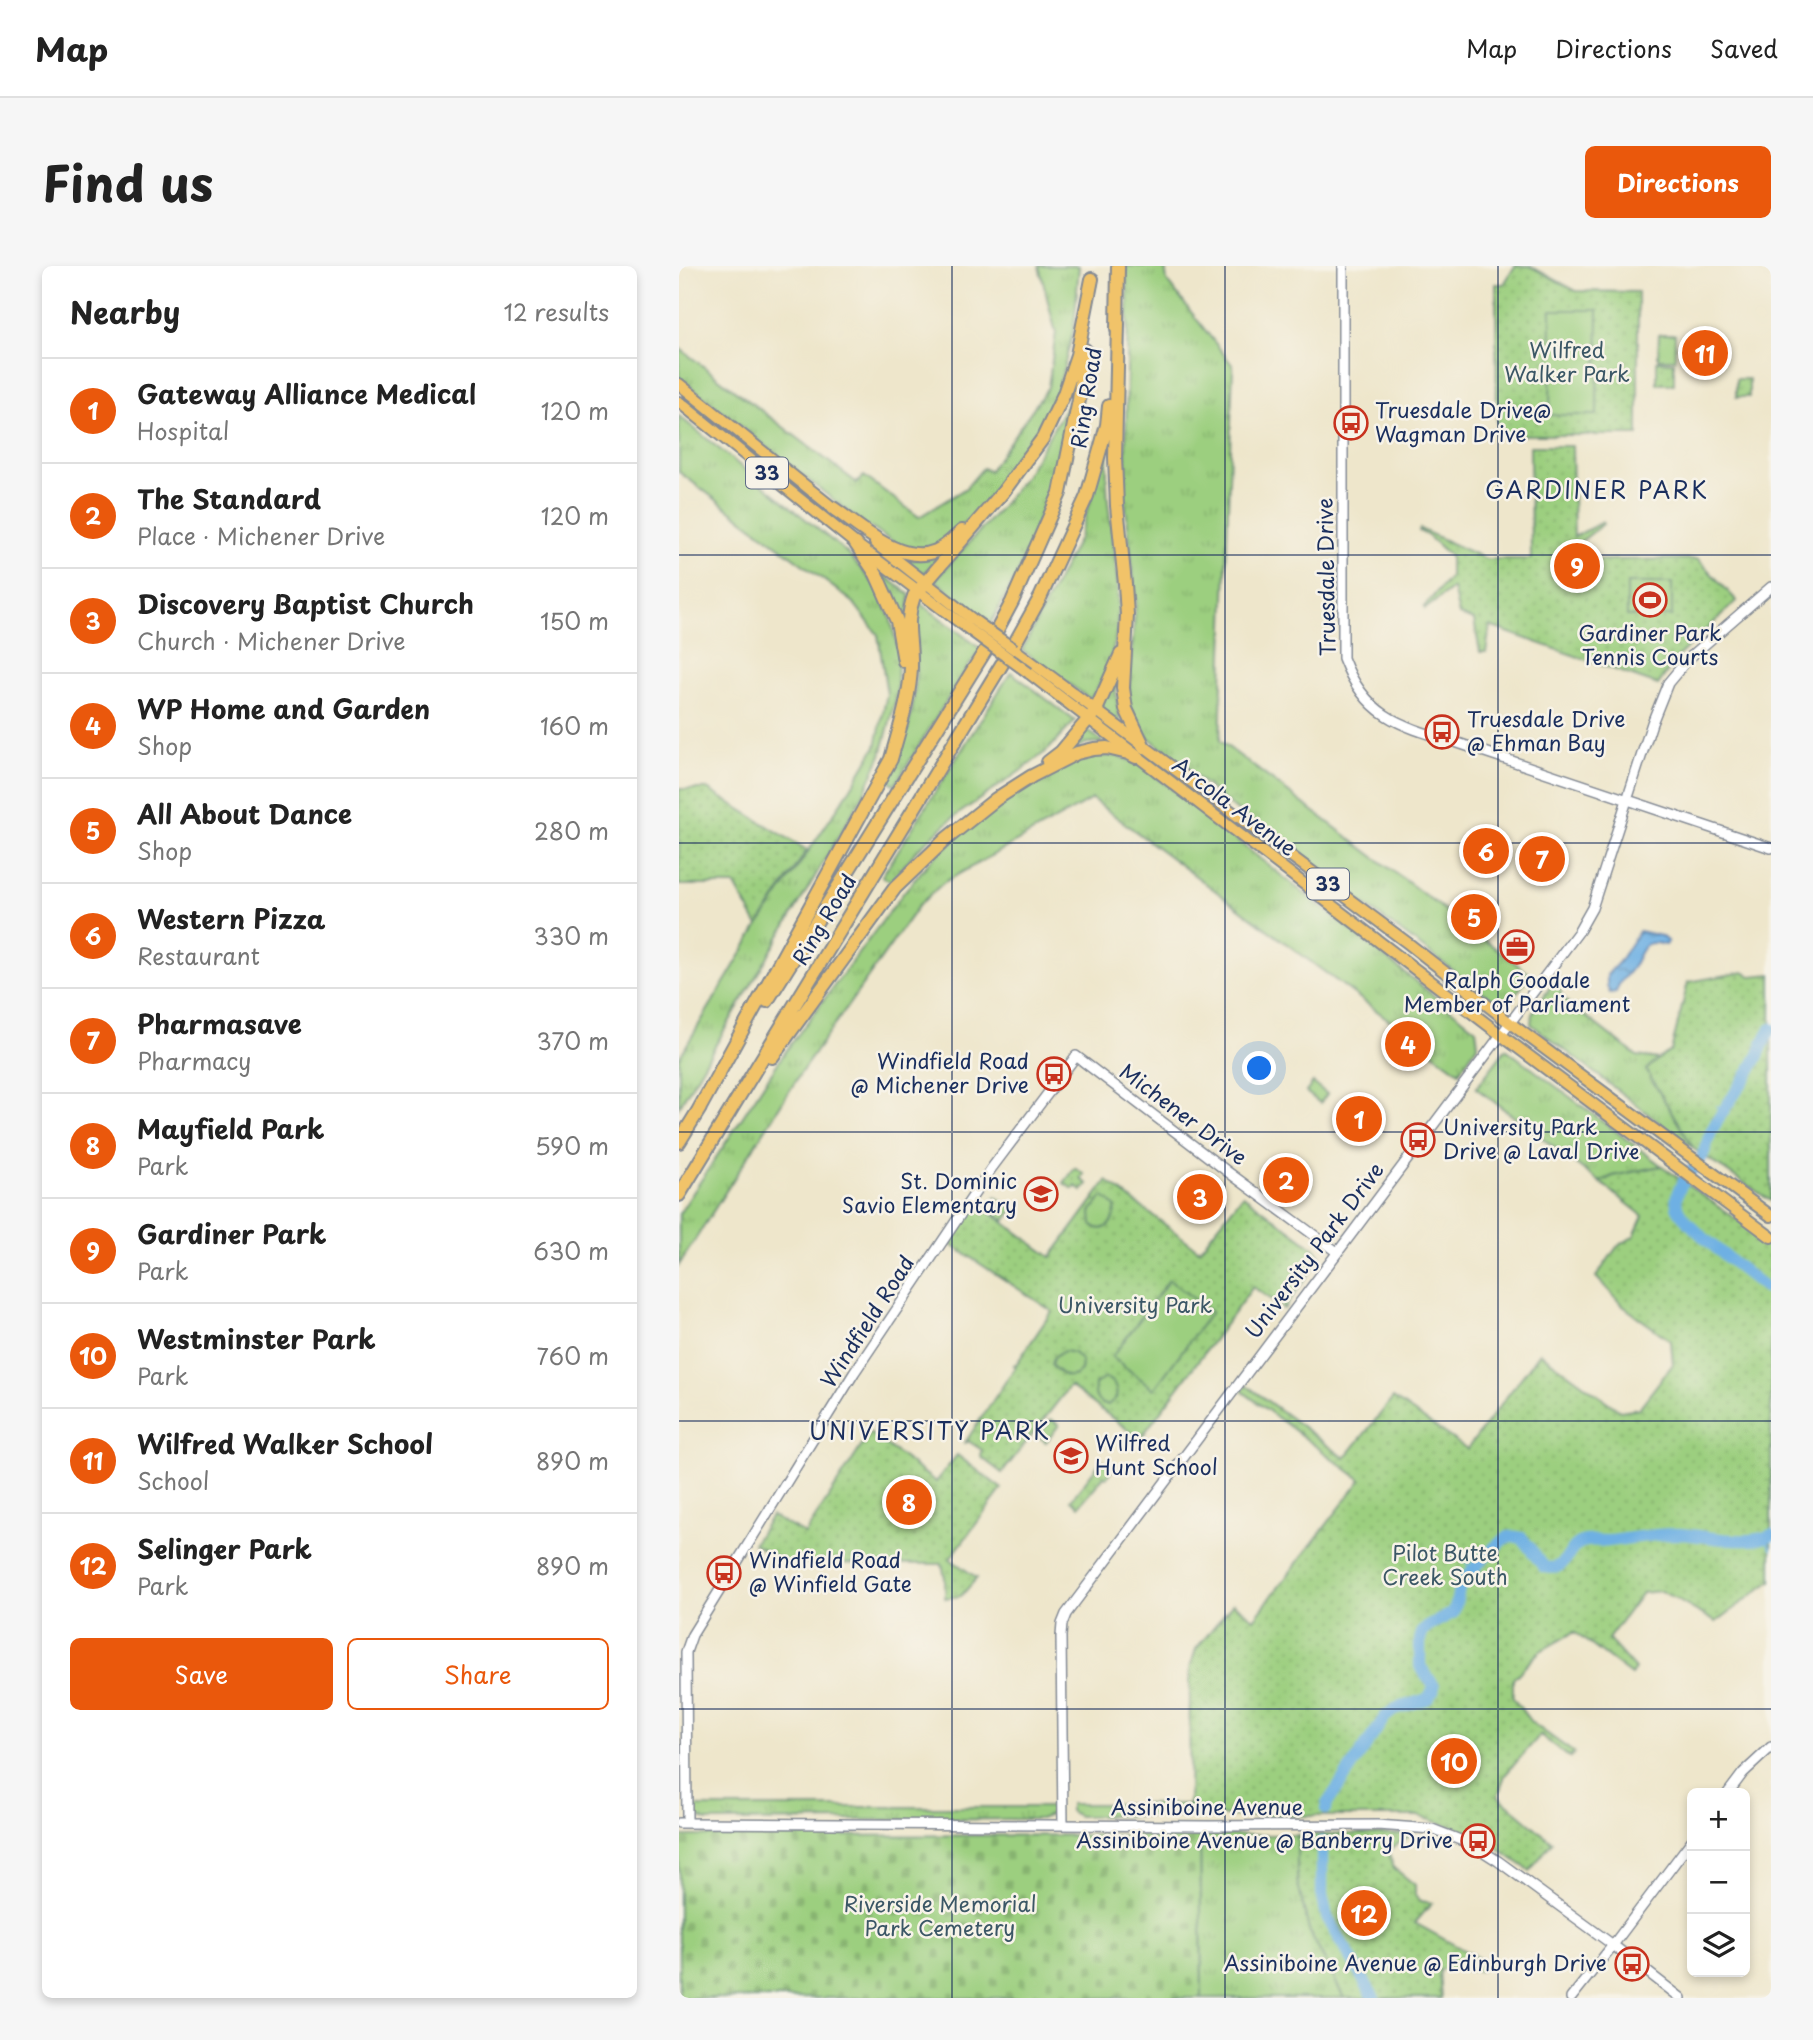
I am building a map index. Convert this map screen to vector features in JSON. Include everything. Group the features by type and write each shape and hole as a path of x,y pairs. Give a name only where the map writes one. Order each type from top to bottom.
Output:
{"highway":[{"name":"Ring Road","path":"1015,643 1040,598 1087,496 1107,425 1118,323 1118,266"},
{"name":"Ring Road","path":"997,630 1012,603 1060,493 1079,400 1091,272"},
{"path":"697,1113 891,760 911,668 909,611 921,587 1003,492 1043,438 1064,394 1077,355 1091,272"},
{"path":"721,1128 895,888 946,839 996,799 1032,776 1077,753 1094,748 1140,752 1126,709 1123,688 1125,584 1115,472 1118,323"},
{"path":"833,508 897,551 916,555 935,552 947,545 1003,492"},
{"path":"856,544 876,574 897,621 904,659 904,710"},
{"path":"1032,776 1061,752 1093,715 1109,684 1126,640"},
{"name":"Ring Road","path":"679,1142 985,651"},
{"name":"Ring Road","path":"679,1195 1002,664"}],"main road":[{"name":"Arcola Avenue","path":"679,384 833,508 921,587"},
{"name":"Arcola Avenue","path":"679,402 856,544 921,587 1093,715 1501,1035 1771,1237"},
{"name":"Arcola Avenue","path":"1140,752 1409,944 1510,1023 1771,1216"}],"street":[{"name":"Truesdale Drive","path":"1343,266 1343,658 1351,678 1364,696 1384,716 1411,729 1771,848"},
{"name":"University Park Drive","path":"1063,1825 1061,1636 1066,1614 1579,931 1591,908 1652,723 1668,683 1688,659 1771,587"},
{"name":"Michener Drive","path":"1076,1056 1337,1252"},
{"name":"Windfield Road","path":"683,1823 686,1652 692,1635 854,1373 991,1169 1076,1056"},
{"path":"1732,1788 1771,1747"},
{"name":"Assiniboine Avenue","path":"683,1823 1377,1825 1432,1829 1473,1845 1498,1861 1681,1998"},
{"path":"1571,1998 1687,1847"}],"green space":[{"path":"1039,266 1079,266 1074,328 1058,390 1020,461 977,512 938,545 916,549 902,547 860,521 679,377 679,348 857,483 864,476 919,517 966,488 983,468 989,471 1048,387 1056,333"},
{"path":"1126,266 1165,266 1167,281 1233,366 1220,741 1531,975 1510,1001 1501,1003 1485,994 1231,806 1147,736 1136,721 1128,699 1136,600 1125,499 1128,305"},
{"name":"Wilfred Walker Park","path":"1515,266 1530,266 1576,291 1638,292 1638,435 1497,435 1496,284 1504,284"},
{"path":"1551,310 1598,310 1597,415 1550,415"},
{"path":"1659,334 1675,334 1675,359 1658,359"},
{"path":"1657,361 1674,362 1674,384 1657,384"},
{"path":"1736,379 1749,379 1749,397 1736,397"},
{"path":"1070,400 1048,493 1019,571 990,625 935,580 996,513 1026,475"},
{"path":"679,416 846,552 877,587 890,617 898,650 897,695 881,755 863,795 679,1107 679,1058 758,926 851,788 876,746 887,694 878,635 853,602 679,472"},
{"path":"1107,442 1107,494 1117,578 1117,628 1104,676 1090,699 1022,650 1079,538"},
{"name":"GARDINER PARK","path":"1530,446 1572,446 1574,537 1602,522 1603,524 1579,543 1596,560 1698,559 1737,601 1677,657 1658,685 1490,626 1486,652 1480,652 1474,620 1459,615 1453,588 1425,609 1450,577 1450,556 1419,531 1420,529 1486,559 1531,559"},
{"path":"939,556 924,574 901,558 912,560"},
{"path":"882,575 910,595 906,630"},
{"name":"Gardiner Park Tennis Courts","path":"1627,583 1672,583 1672,616 1627,616"},
{"path":"919,602 981,649 895,785 888,780 904,743 915,692 915,611"},
{"path":"1118,671 1116,693 1120,724 1099,707"},
{"path":"1011,672 1075,721 1049,749 954,817 916,851 891,882 882,876"},
{"path":"1084,728 1102,741 1101,743 1087,743 1066,752"},
{"path":"1086,756 1118,756 1140,764 1476,1029 1478,1044 1459,1072 1092,799 943,883 919,905 804,1068 679,1265 679,1214 785,1052 904,892 931,860 1005,800 1059,767"},
{"path":"679,789 707,789 807,850 758,926 735,885 679,885"},
{"path":"1744,972 1751,976 1771,974 1771,1201 1694,1149 1646,1070 1671,1051 1688,982"},
{"path":"1558,975 1561,994 1567,1002 1637,1056 1658,1059 1646,1070 1694,1149 1531,1024 1532,1014"},
{"path":"1506,1049 1662,1166 1613,1176 1600,1182 1476,1088"},
{"path":"1313,1083 1327,1094 1320,1103 1306,1092"},
{"name":"Pilot Butte Creek South","path":"1662,1166 1771,1244 1771,1581 1716,1622 1661,1591 1642,1593 1608,1639 1635,1669 1631,1675 1574,1632 1539,1652 1513,1679 1513,1698 1531,1722 1574,1753 1570,1758 1540,1735 1505,1775 1498,1796 1552,1842 1530,1871 1487,1841 1418,1816 1189,1816 1190,1668 1196,1649 1233,1603 1254,1619 1361,1480 1242,1391 1246,1385 1345,1458 1393,1398 1467,1449 1540,1353 1620,1411 1639,1408 1673,1364 1671,1341 1623,1306 1596,1277 1617,1247 1634,1236 1643,1216 1600,1182 1613,1176"},
{"path":"1075,1168 1084,1174 1081,1179 1088,1184 1082,1191 1076,1186 1073,1189 1064,1183"},
{"name":"University Park","path":"1107,1181 1199,1250 1243,1195 1318,1251 1320,1258 1284,1309 1253,1287 1140,1439 1070,1386 1002,1473 981,1457 982,1450 968,1441 964,1444 1052,1311 950,1244 977,1203 1051,1257"},
{"path":"996,1197 1014,1209 1005,1221 988,1208"},
{"path":"1102,1197 1115,1206 1115,1211 1109,1225 1097,1228 1092,1225 1091,1212"},
{"path":"1169,1280 1211,1312 1154,1389 1112,1357"},
{"path":"1064,1351 1074,1353 1082,1361 1081,1371 1073,1376 1065,1376 1051,1365 1053,1358"},
{"path":"1105,1378 1113,1383 1116,1392 1116,1398 1108,1405 1098,1401 1095,1392 1095,1384"},
{"path":"1051,1419 1059,1425 1046,1442 1038,1436"},
{"path":"870,1433 936,1482 957,1455 1002,1489 950,1559 977,1578 961,1596 945,1598 942,1564 788,1563 753,1544 771,1516 805,1534"},
{"path":"1102,1460 1113,1469 1079,1506 1071,1500"},
{"path":"1070,1804 1189,1804 1189,1816 1078,1816 1070,1811"},
{"path":"693,1807 1055,1807 1053,1814 1040,1819 707,1821 698,1817"},
{"path":"1412,1834 1388,1851 1394,1868 1415,1885 1415,1895 1421,1901 1432,1903 1415,1923 1485,1962 1481,1971 1439,1969 1441,1998 1344,1998 1309,1930 1297,1880 1297,1835"},
{"path":"1200,1835 1297,1835 1297,1880 1309,1930 1344,1998 1202,1998"},
{"name":"Riverside Memorial Park Cemetery","path":"1200,1835 1202,1998 679,1998 679,1836"}],"water":[{"path":"1639,931 1661,936 1668,942 1666,945 1651,943 1643,947 1616,992 1610,993 1607,975"}],"waterway":[{"path":"1771,1029 1752,1067 1712,1130 1702,1157 1680,1187 1676,1200 1681,1214 1691,1225 1771,1292"},
{"path":"1717,1106 1721,1116"},
{"path":"1673,1190 1678,1194"},
{"path":"1326,1809 1385,1717 1395,1709 1427,1699 1433,1691 1434,1686 1420,1666 1420,1639 1423,1630 1453,1613 1460,1586 1474,1568 1506,1538 1522,1538 1544,1567 1553,1568 1564,1562 1574,1547 1586,1541 1670,1534 1750,1540 1771,1535"},
{"path":"1763,1539 1767,1540 1771,1549"},
{"path":"1463,1558 1470,1568 1468,1575"},
{"path":"1322,1842 1322,1894 1327,1917 1374,1998"}],"place":[{"name":"Wilfred Walker School","path":"1705,353"},
{"name":"Truesdale Drive@ Wagman Drive","path":"1351,423"},
{"name":"Gardiner Park","path":"1577,566"},
{"name":"Gardiner Park Tennis Courts","path":"1650,600"},
{"name":"Truesdale Drive @ Ehman Bay","path":"1442,732"},
{"name":"Western Pizza","path":"1486,851"},
{"name":"Pharmasave","path":"1542,859"},
{"name":"All About Dance","path":"1474,917"},
{"name":"Ralph Goodale Member of Parliament","path":"1517,947"},
{"name":"WP Home and Garden","path":"1408,1044"},
{"name":"Windfield Road @ Michener Drive","path":"1054,1074"},
{"name":"Gateway Alliance Medical","path":"1359,1119"},
{"name":"University Park Drive @ Laval Drive","path":"1418,1140"},
{"name":"The Standard","path":"1286,1180"},
{"name":"St. Dominic Savio Elementary","path":"1041,1194"},
{"name":"Discovery Baptist Church","path":"1200,1197"},
{"name":"Wilfred Hunt School","path":"1071,1456"},
{"name":"Mayfield Park","path":"909,1502"},
{"name":"Windfield Road @ Winfield Gate","path":"724,1573"},
{"name":"Westminster Park","path":"1454,1761"},
{"name":"Assiniboine Avenue @ Banberry Drive","path":"1478,1841"},
{"name":"Selinger Park","path":"1364,1913"},
{"name":"Assiniboine Avenue @ Edinburgh Drive","path":"1632,1964"}],"district":[{"name":"GARDINER PARK","path":"1597,491"},
{"name":"UNIVERSITY PARK","path":"930,1432"}]}
